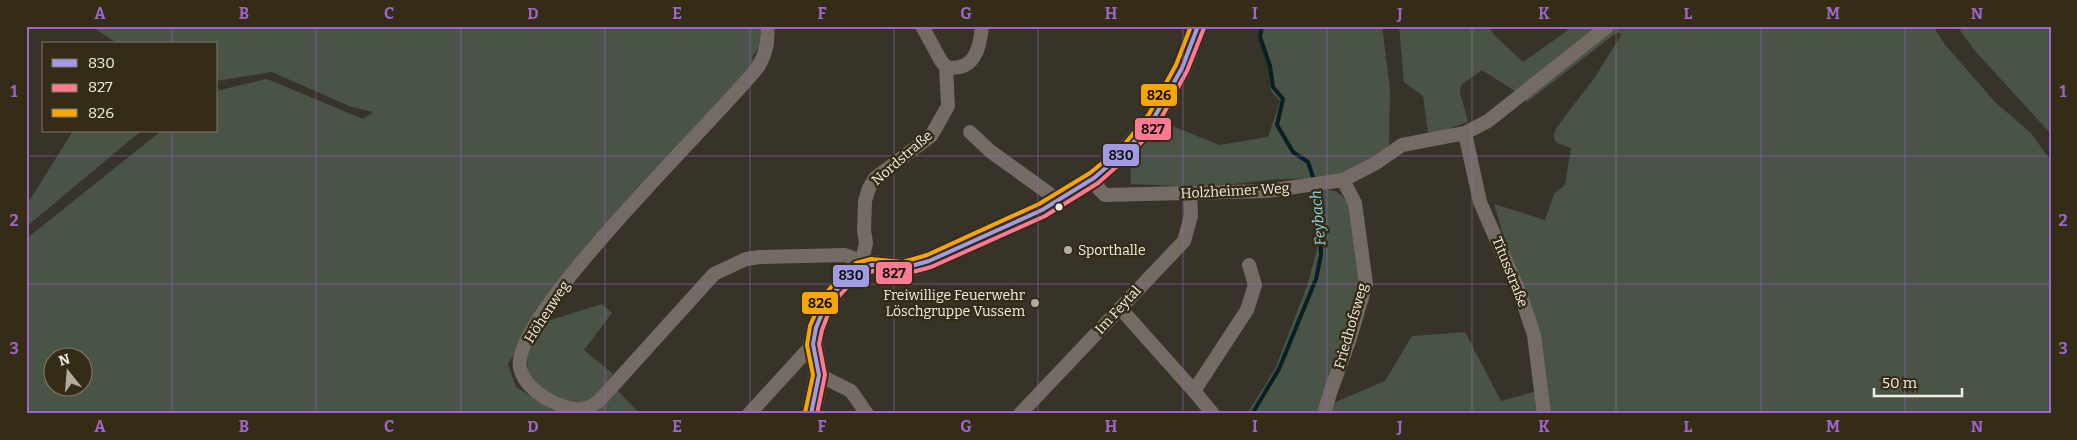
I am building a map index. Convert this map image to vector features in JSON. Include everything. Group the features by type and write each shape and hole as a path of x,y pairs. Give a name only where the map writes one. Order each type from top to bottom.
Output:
{"main road":[{"path":"811,414 819,375 813,344 820,315 827,301 846,279 862,265 904,268 929,262 1055,202 1094,178 1128,148 1154,118 1182,68 1198,26"}],"street":[{"name":"Höhenweg","path":"767,26 768,37 765,53 758,67 588,253 549,304 523,349 520,367 525,382 545,398 566,408 574,410 592,407 599,402 644,353 714,274 746,259 760,257 845,255 862,265"},
{"name":"Nordstraße","path":"862,265 866,243 864,212 869,188 875,178 931,136 948,106 946,67 922,26"},
{"path":"946,67 960,68 973,59 978,48 982,26"},
{"name":"Holzheimer Weg","path":"1094,178 1105,196 1267,191 1306,187 1343,180 1376,163 1402,145 1466,133 1494,116 1608,26"},
{"path":"970,132 990,151 1051,195 1055,202"},
{"name":"Titusstraße","path":"1466,133 1480,202 1521,296 1534,335 1544,414"},
{"name":"Friedhofsweg","path":"1324,414 1350,341 1366,284 1355,203 1343,180"},
{"name":"Im Feytal","path":"1020,414 1184,241 1191,216 1190,194"},
{"path":"1194,391 1246,310 1255,286 1249,265"},
{"path":"1120,308 1213,414"},
{"path":"749,414 813,344"},
{"path":"819,375 851,391 867,414"}],"green space":[{"path":"91,26 760,26 761,44 752,57 754,65 560,280 508,364 516,387 559,414 26,414 26,239 160,132 218,132 218,91 267,79 363,119 373,112 349,106 272,72 218,81 218,42 115,42"},
{"path":"1264,26 1382,26 1390,90 1389,146 1364,164 1331,178 1278,179 1224,185 1131,184 1130,159 1163,122 1219,145 1268,137 1280,101 1271,91 1270,66 1260,37"},
{"path":"1399,26 1488,26 1495,36 1523,62 1574,26 1933,26 1946,46 1996,103 2031,133 2051,161 2051,414 1328,414 1331,404 1385,381 1412,336 1465,332 1501,401 1537,391 1526,311 1494,204 1545,220 1554,194 1565,185 1571,148 1554,140 1557,127 1595,77 1622,34 1616,33 1527,102 1518,93 1482,70 1461,85 1460,92 1468,122 1442,131 1428,133 1423,96 1404,82"},
{"path":"1957,26 2051,26 2051,134 1975,51"},
{"path":"72,132 140,132 26,227 26,206"},
{"path":"1310,190 1338,193 1350,207 1362,285 1320,414 1247,414 1275,369 1307,286 1318,246"},
{"path":"602,304 612,313 584,350 613,374 589,404 570,406 528,380 527,353 536,332 547,321"},
{"path":"617,390 640,414 595,414"}],"waterway":[{"name":"Feybach","path":"1262,26 1260,37 1270,66 1273,87 1283,99 1277,125 1293,152 1308,162 1314,180"},
{"name":"Feybach","path":"1252,414 1279,369 1316,279 1321,255 1316,187"}],"transit line":[{"name":"826","path":"805,413 813,375 807,345 810,326 822,298 842,274 856,263 871,259 903,262 927,255 1039,204 1090,173 1124,145 1149,114 1176,65 1191,26"},
{"name":"830","path":"811,414 819,375 813,344 816,328 827,301 846,279 859,269 872,265 904,268 929,261 1042,210 1094,178 1128,149 1154,118 1182,68 1198,26"},
{"name":"827","path":"817,414 825,375 819,344 822,330 832,304 850,284 862,275 873,271 905,274 931,267 1045,216 1098,183 1132,153 1159,122 1187,71 1204,28"}],"place":[{"name":"Sporthalle","path":"1068,250"},
{"name":"Freiwillige Feuerwehr Löschgruppe Vussem","path":"1035,303"}]}
